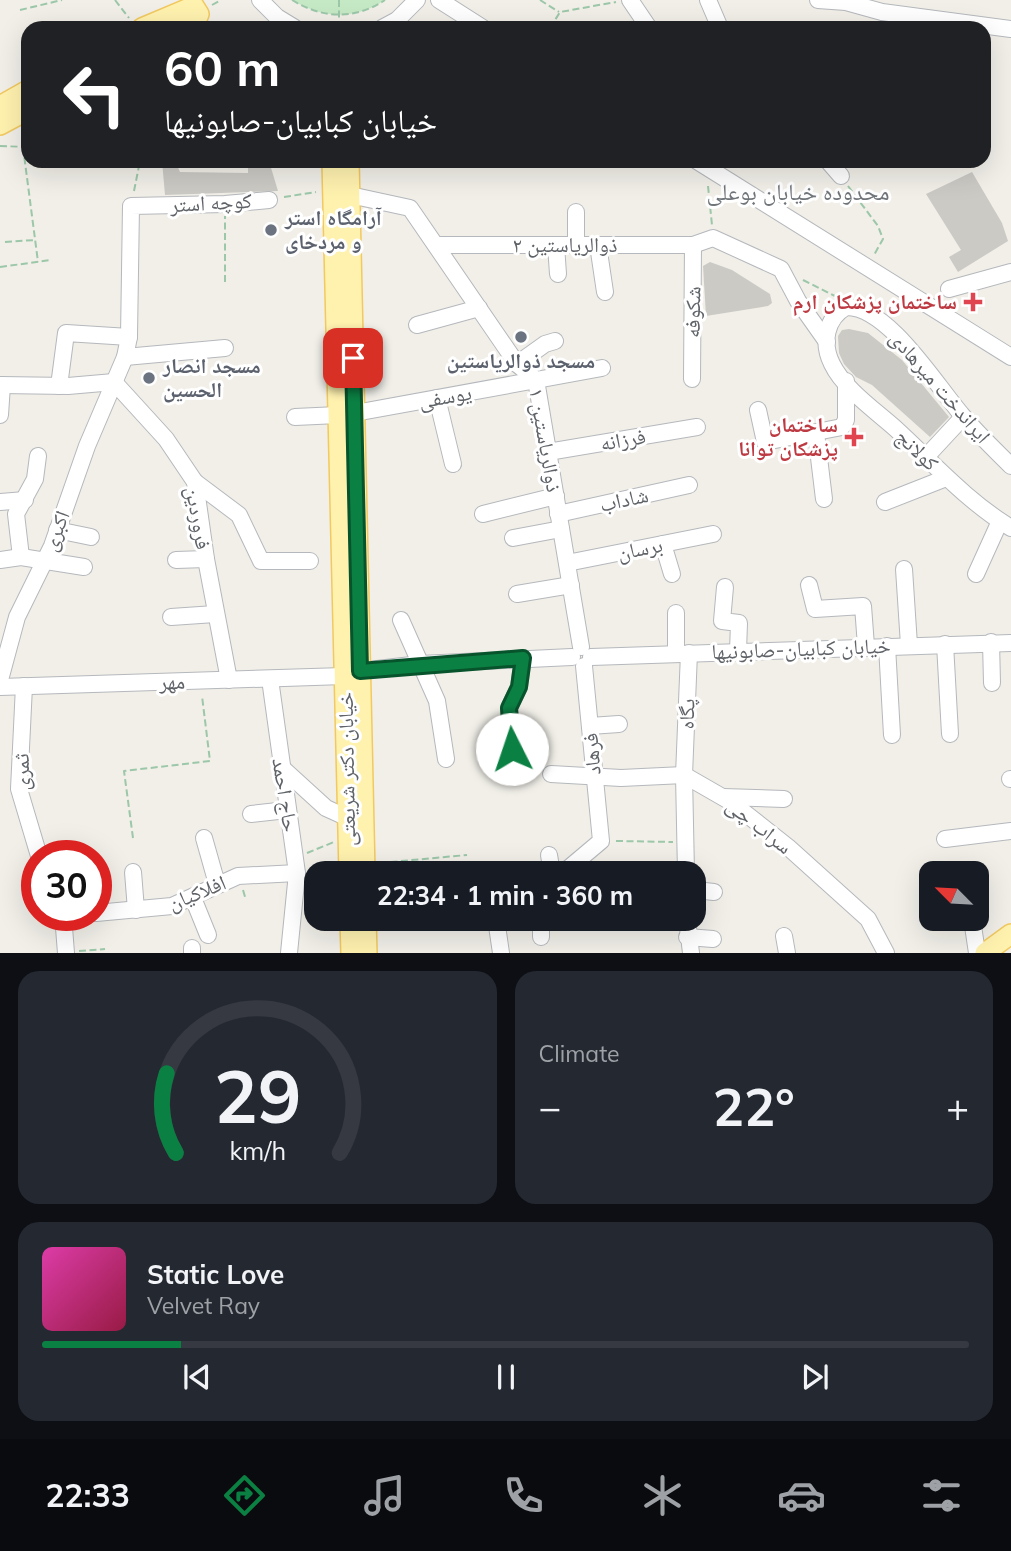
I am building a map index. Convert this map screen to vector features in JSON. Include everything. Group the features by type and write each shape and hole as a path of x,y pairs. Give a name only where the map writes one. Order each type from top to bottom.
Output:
{"main road":[{"path":"0,106 21,94"},
{"path":"0,125 21,114"},
{"name":"خیابان دکتر شریعتی","path":"334,168 341,192 352,673 360,861"},
{"name":"خیابان دکتر شریعتی","path":"341,192 347,168"},
{"name":"خیابان دکتر شریعتی","path":"352,673 348,827 357,861"},
{"path":"350,931 351,953"},
{"path":"366,931 367,953"},
{"path":"985,953 1011,934"}],"street":[{"path":"260,0 284,21"},
{"path":"395,21 417,0"},
{"path":"629,0 644,21"},
{"path":"708,0 717,21"},
{"path":"818,0 849,1 882,12 914,8 961,21"},
{"path":"442,2 472,21"},
{"path":"991,28 1011,29"},
{"path":"708,168 1011,357"},
{"path":"835,168 842,176"},
{"name":"ذوالریاستین ۱","path":"341,192 410,208 517,364 536,380 582,657"},
{"name":"کوچه استر","path":"131,206 269,200"},
{"name":"اکبری","path":"0,680 17,617 45,559 87,446 125,357 129,337 131,206"},
{"path":"576,212 576,245"},
{"path":"693,245 713,238 781,269 798,301 827,342"},
{"name":"ذوالریاستین ۲","path":"436,245 693,245"},
{"path":"556,245 558,274"},
{"path":"598,245 605,292"},
{"name":"شکوفه","path":"692,379 693,245"},
{"path":"950,289 1011,272"},
{"name":"ایراندخت میرهادی","path":"827,342 832,319 846,307 858,308 895,333 963,417 1011,466"},
{"path":"417,325 479,308"},
{"path":"59,386 66,334 129,337"},
{"path":"517,364 545,344 555,341"},
{"name":"کولانج","path":"827,342 831,362 864,402 946,478 1005,524"},
{"path":"125,357 225,348"},
{"name":"یوسفی","path":"295,417 346,414 602,369"},
{"path":"758,410 765,442 845,425 846,381"},
{"path":"0,415 1,385 59,386 114,382"},
{"name":"فروردین","path":"114,382 166,439 195,482 215,614 229,680"},
{"path":"437,398 453,464"},
{"path":"925,458 963,417"},
{"name":"فرزانه","path":"548,452 697,427"},
{"path":"816,433 824,499"},
{"path":"21,557 16,514 35,478 38,456"},
{"path":"885,502 946,478"},
{"path":"195,482 239,514 261,561 310,561"},
{"name":"شاداب","path":"513,538 689,485"},
{"path":"483,514 555,496"},
{"path":"0,502 25,500"},
{"path":"976,575 1005,524"},
{"path":"57,530 91,537"},
{"name":"برسان","path":"567,563 713,534"},
{"path":"663,544 672,573"},
{"path":"0,560 21,557 85,567"},
{"path":"176,560 206,559"},
{"path":"904,569 909,645"},
{"path":"517,594 570,585"},
{"path":"809,585 815,610 863,606 866,646"},
{"path":"725,587 723,621 739,623 738,651"},
{"name":"پگاه","path":"676,613 683,654 685,861"},
{"path":"171,617 215,614"},
{"path":"401,620 437,701 446,759"},
{"path":"991,642 992,683"},
{"path":"945,643 950,734"},
{"name":"خیابان کبابیان-صابونیها","path":"352,673 420,664 523,658 1011,643"},
{"path":"887,646 892,735"},
{"name":"فرهاد","path":"582,657 601,841"},
{"path":"514,774 509,708 519,687 523,658"},
{"name":"مهر","path":"0,687 270,679 352,673"},
{"name":"حاج احمد","path":"270,679 296,866 289,953"},
{"name":"ثمری","path":"24,686 19,789 34,840"},
{"path":"590,726 619,724"},
{"path":"281,766 348,827"},
{"path":"551,774 621,778 684,775"},
{"name":"سراب چی","path":"684,775 723,797 788,847 868,919 886,953"},
{"path":"723,797 784,799"},
{"path":"251,814 287,810"},
{"path":"944,839 1011,831"},
{"path":"204,838 217,884"},
{"path":"577,861 601,841"},
{"path":"549,855 550,861"},
{"name":"افلاکیان","path":"112,912 172,906 238,876 296,866"},
{"path":"133,872 136,910"},
{"path":"706,891 714,892"},
{"path":"193,898 208,935"},
{"path":"65,931 66,952"},
{"path":"497,931 500,953"},
{"path":"541,931 541,937"},
{"path":"974,931 977,953"},
{"path":"784,936 787,953"},
{"path":"689,945 713,939"}],"path":[{"path":"20,10 62,0"},
{"path":"115,0 133,21"},
{"path":"292,0 314,11 339,16 370,9 385,0"},
{"path":"339,0 339,21"},
{"path":"540,0 560,12 629,0"},
{"path":"554,21 560,12"},
{"path":"0,146 21,147"},
{"path":"26,168 38,262"},
{"path":"131,206 139,168"},
{"path":"703,168 713,238"},
{"path":"842,176 878,226 883,239 867,267"},
{"name":"کوچه استر","path":"269,200 341,192"},
{"path":"225,204 225,282"},
{"path":"5,243 35,240"},
{"path":"0,267 51,260"},
{"path":"781,269 837,298"},
{"path":"133,838 124,771 210,761 200,681"},
{"path":"296,866 348,827"},
{"path":"601,841 684,842"},
{"path":"424,861 467,855"},
{"path":"66,952 105,949"}],"green space":[{"path":"292,0 385,0 362,11 339,15 315,11"}],"building":[{"path":"163,168 178,168 180,172 248,173 248,168 271,168 278,191 165,195"},
{"path":"972,172 1002,223 1008,241 958,272 949,257 961,250 926,194"},
{"path":"710,262 732,270 770,294 772,303 768,306 706,316 703,266"},
{"path":"842,330 868,333 902,360 949,417 930,437 872,385 856,377 844,364 839,353 838,336"}],"place":[{"name":"آرامگاه استر و مردخای","path":"271,230"},
{"name":"ساختمان پزشکان ارم","path":"973,302"},
{"name":"مسجد ذوالریاستین","path":"521,337"},
{"name":"مسجد انصار الحسین","path":"149,378"},
{"name":"ساختمان پزشکان توانا","path":"854,437"}],"district":[{"name":"محدوده خیابان بوعلی","path":"798,192"}],"route":[{"path":"353,358 360,671 420,664 523,658 519,687 509,708 512,749"}]}
